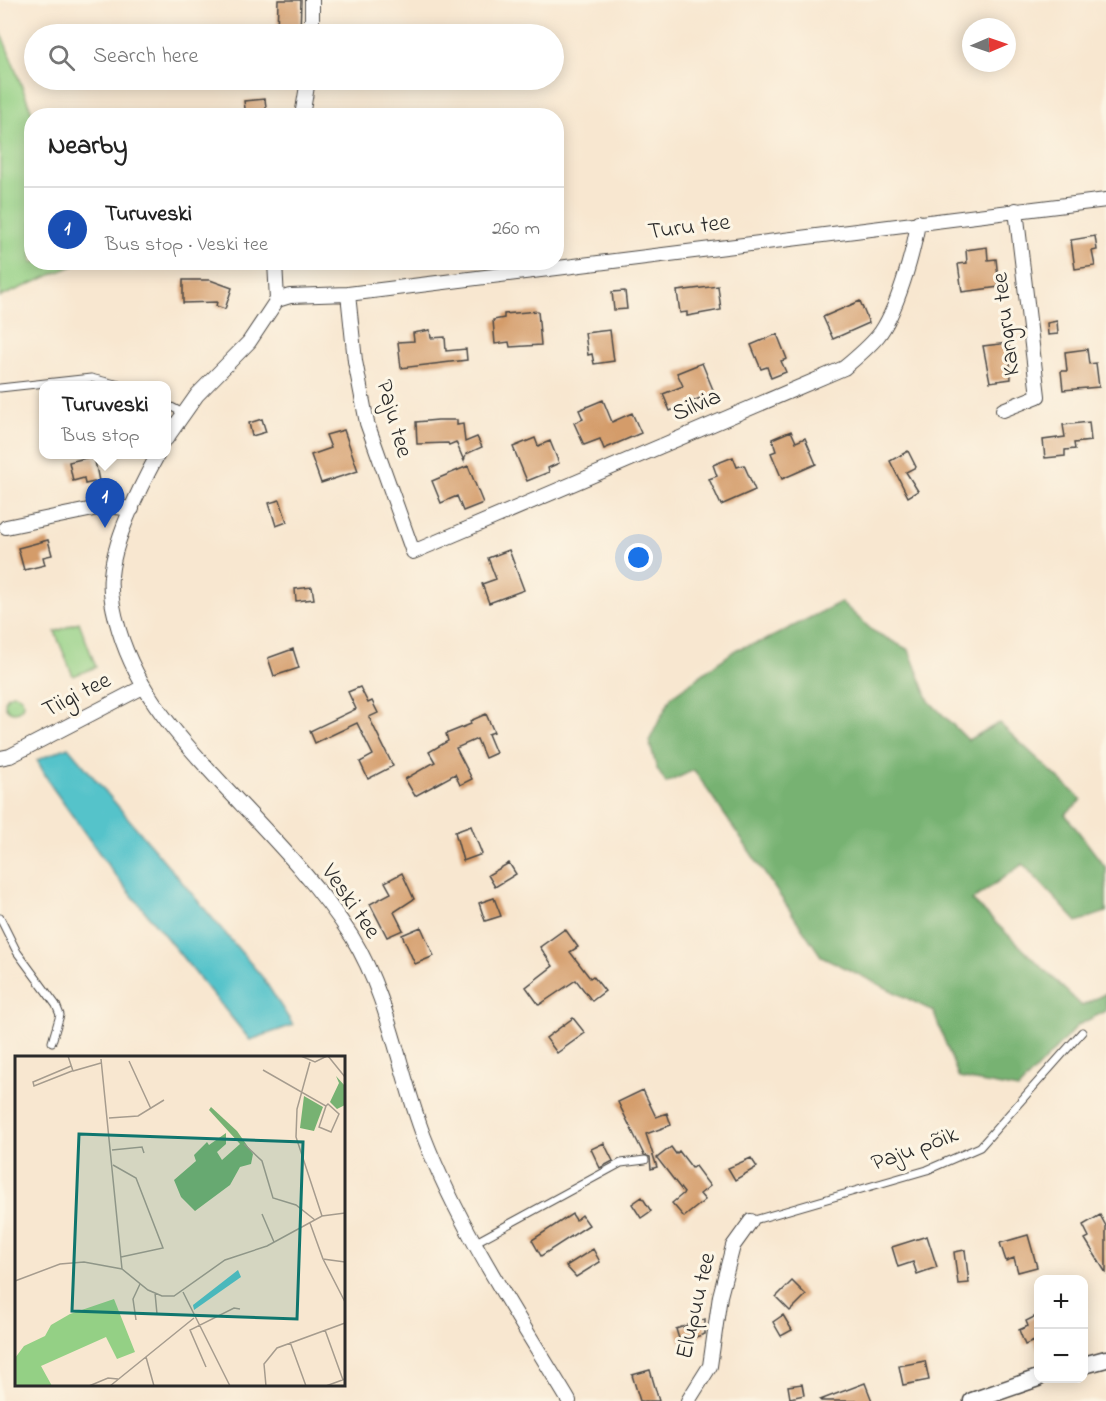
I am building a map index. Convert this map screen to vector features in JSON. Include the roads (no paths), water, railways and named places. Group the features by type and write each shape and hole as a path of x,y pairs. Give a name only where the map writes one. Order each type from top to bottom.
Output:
{"street":[{"path":"312,0 312,24"},
{"path":"303,108 306,90"},
{"name":"Turu tee","path":"564,267 1106,200"},
{"name":"Kangru tee","path":"1003,410 1038,396 1016,210"},
{"name":"Silvia","path":"413,552 844,368 867,348 888,320 909,260 918,222"},
{"path":"171,431 183,413 249,342 277,300 276,270"},
{"name":"Turu tee","path":"277,300 290,296 348,294 538,270"},
{"name":"Paju tee","path":"348,294 355,361 368,423 413,552"},
{"name":"Veski tee","path":"156,459 132,509 114,556 110,590 120,632 143,687 171,729 328,903 353,939 372,977 424,1137 450,1196 569,1401"},
{"path":"6,527 108,506 132,509"},
{"name":"Tiigi tee","path":"0,758 10,756 143,687"},
{"name":"Elupuu tee","path":"688,1401 710,1366 720,1296 733,1246 751,1221"},
{"path":"1088,1364 1106,1359"},
{"path":"972,1401 1034,1379"}],"lane":[{"path":"64,381 91,378 103,381"},
{"path":"0,388 39,384"},
{"path":"171,407 183,413"},
{"path":"0,918 17,952 56,1005 60,1015 52,1042"},
{"name":"Paju põik","path":"751,1221 927,1170 980,1147 1082,1032"},
{"path":"476,1242 621,1163 645,1160"}],"water":[{"path":"68,747 263,978 293,1025 250,1040 112,871 52,787 37,760"}],"place":[{"name":"Turuveski","path":"105,528"}]}
